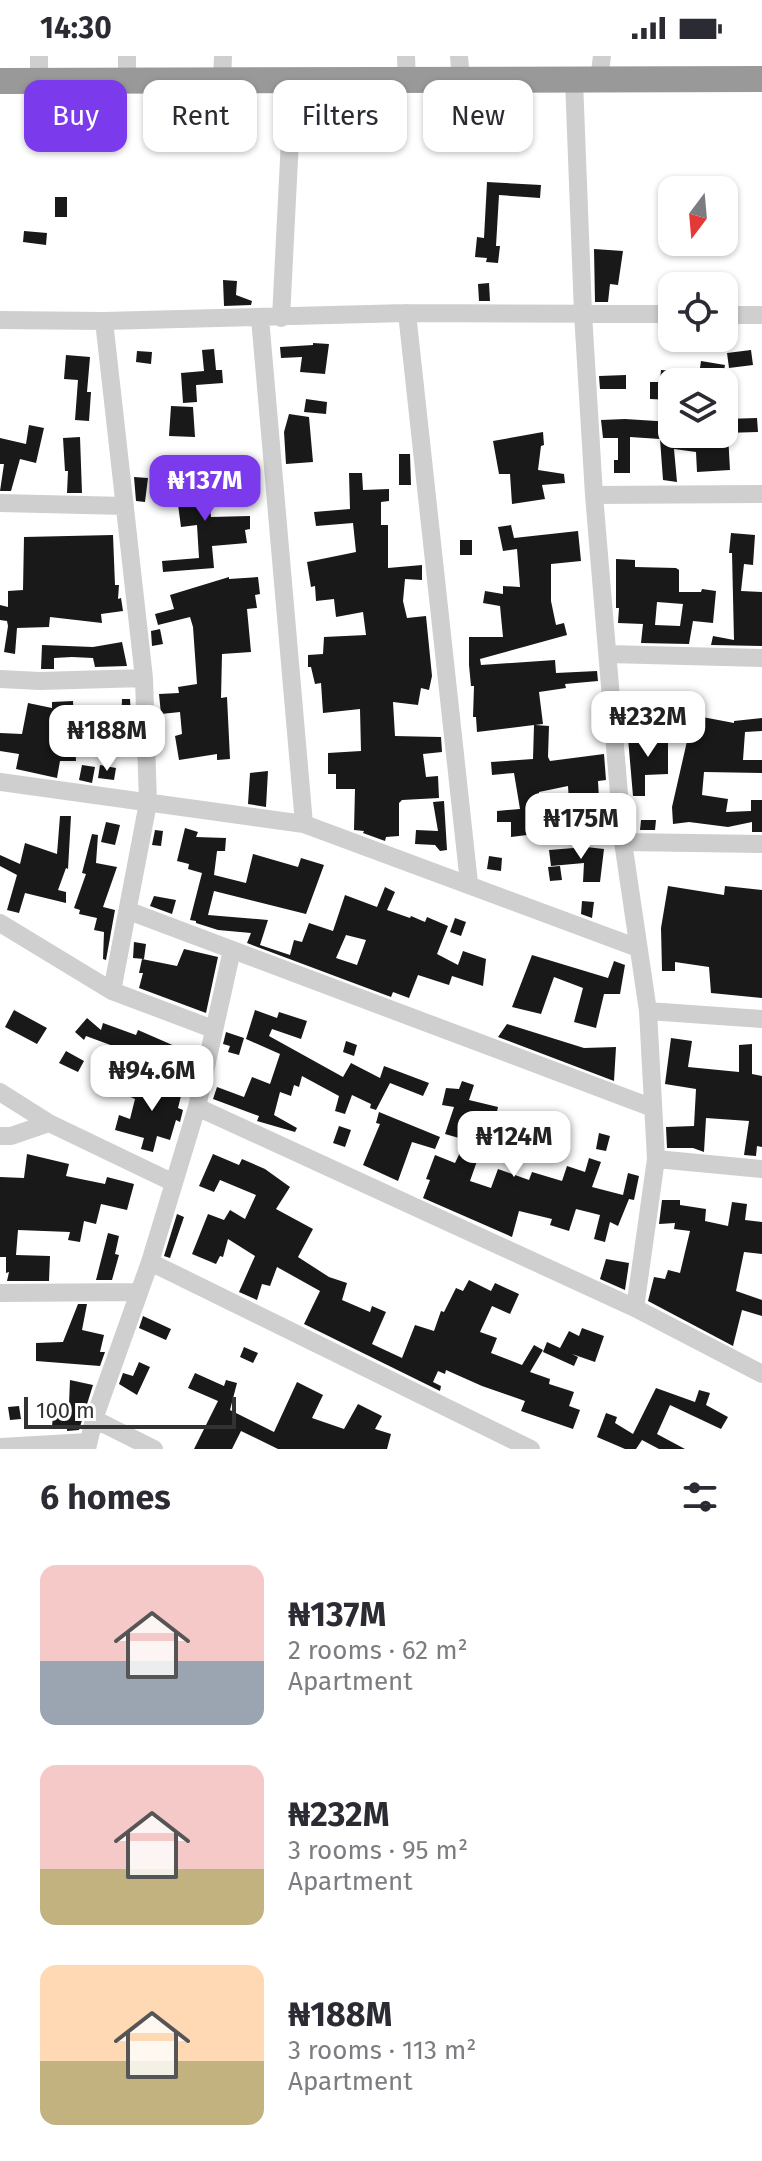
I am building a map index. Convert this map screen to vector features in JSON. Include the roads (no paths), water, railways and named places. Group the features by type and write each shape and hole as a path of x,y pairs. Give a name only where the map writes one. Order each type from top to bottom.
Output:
{"highway":[{"path":"0,81 39,68 222,68 293,80 406,68 762,79"}],"street":[{"path":"592,72 583,313 594,495 623,842 648,1011 656,1159 635,1308"},
{"path":"281,318 289,152"},
{"path":"407,313 469,883"},
{"path":"0,320 281,318 407,313 658,314"},
{"path":"738,315 762,315"},
{"path":"260,318 304,824"},
{"path":"104,321 144,678 148,803 112,991"},
{"path":"594,495 762,494"},
{"path":"0,503 125,506"},
{"path":"608,654 762,658"},
{"path":"0,679 144,678"},
{"path":"0,782 304,824 638,948"},
{"path":"623,842 762,844"},
{"path":"129,911 653,1108"},
{"path":"0,923 112,991 213,1029"},
{"path":"0,1447 88,1446 94,1419 150,1262 197,1107 232,950"},
{"path":"648,1011 762,1019"},
{"path":"0,1092 49,1123 174,1183"},
{"path":"197,1107 635,1308 762,1374"},
{"path":"0,1136 11,1136 49,1123"},
{"path":"656,1159 762,1169"},
{"path":"150,1262 531,1449"},
{"path":"0,1293 139,1292"},
{"path":"94,1419 154,1449"}]}
